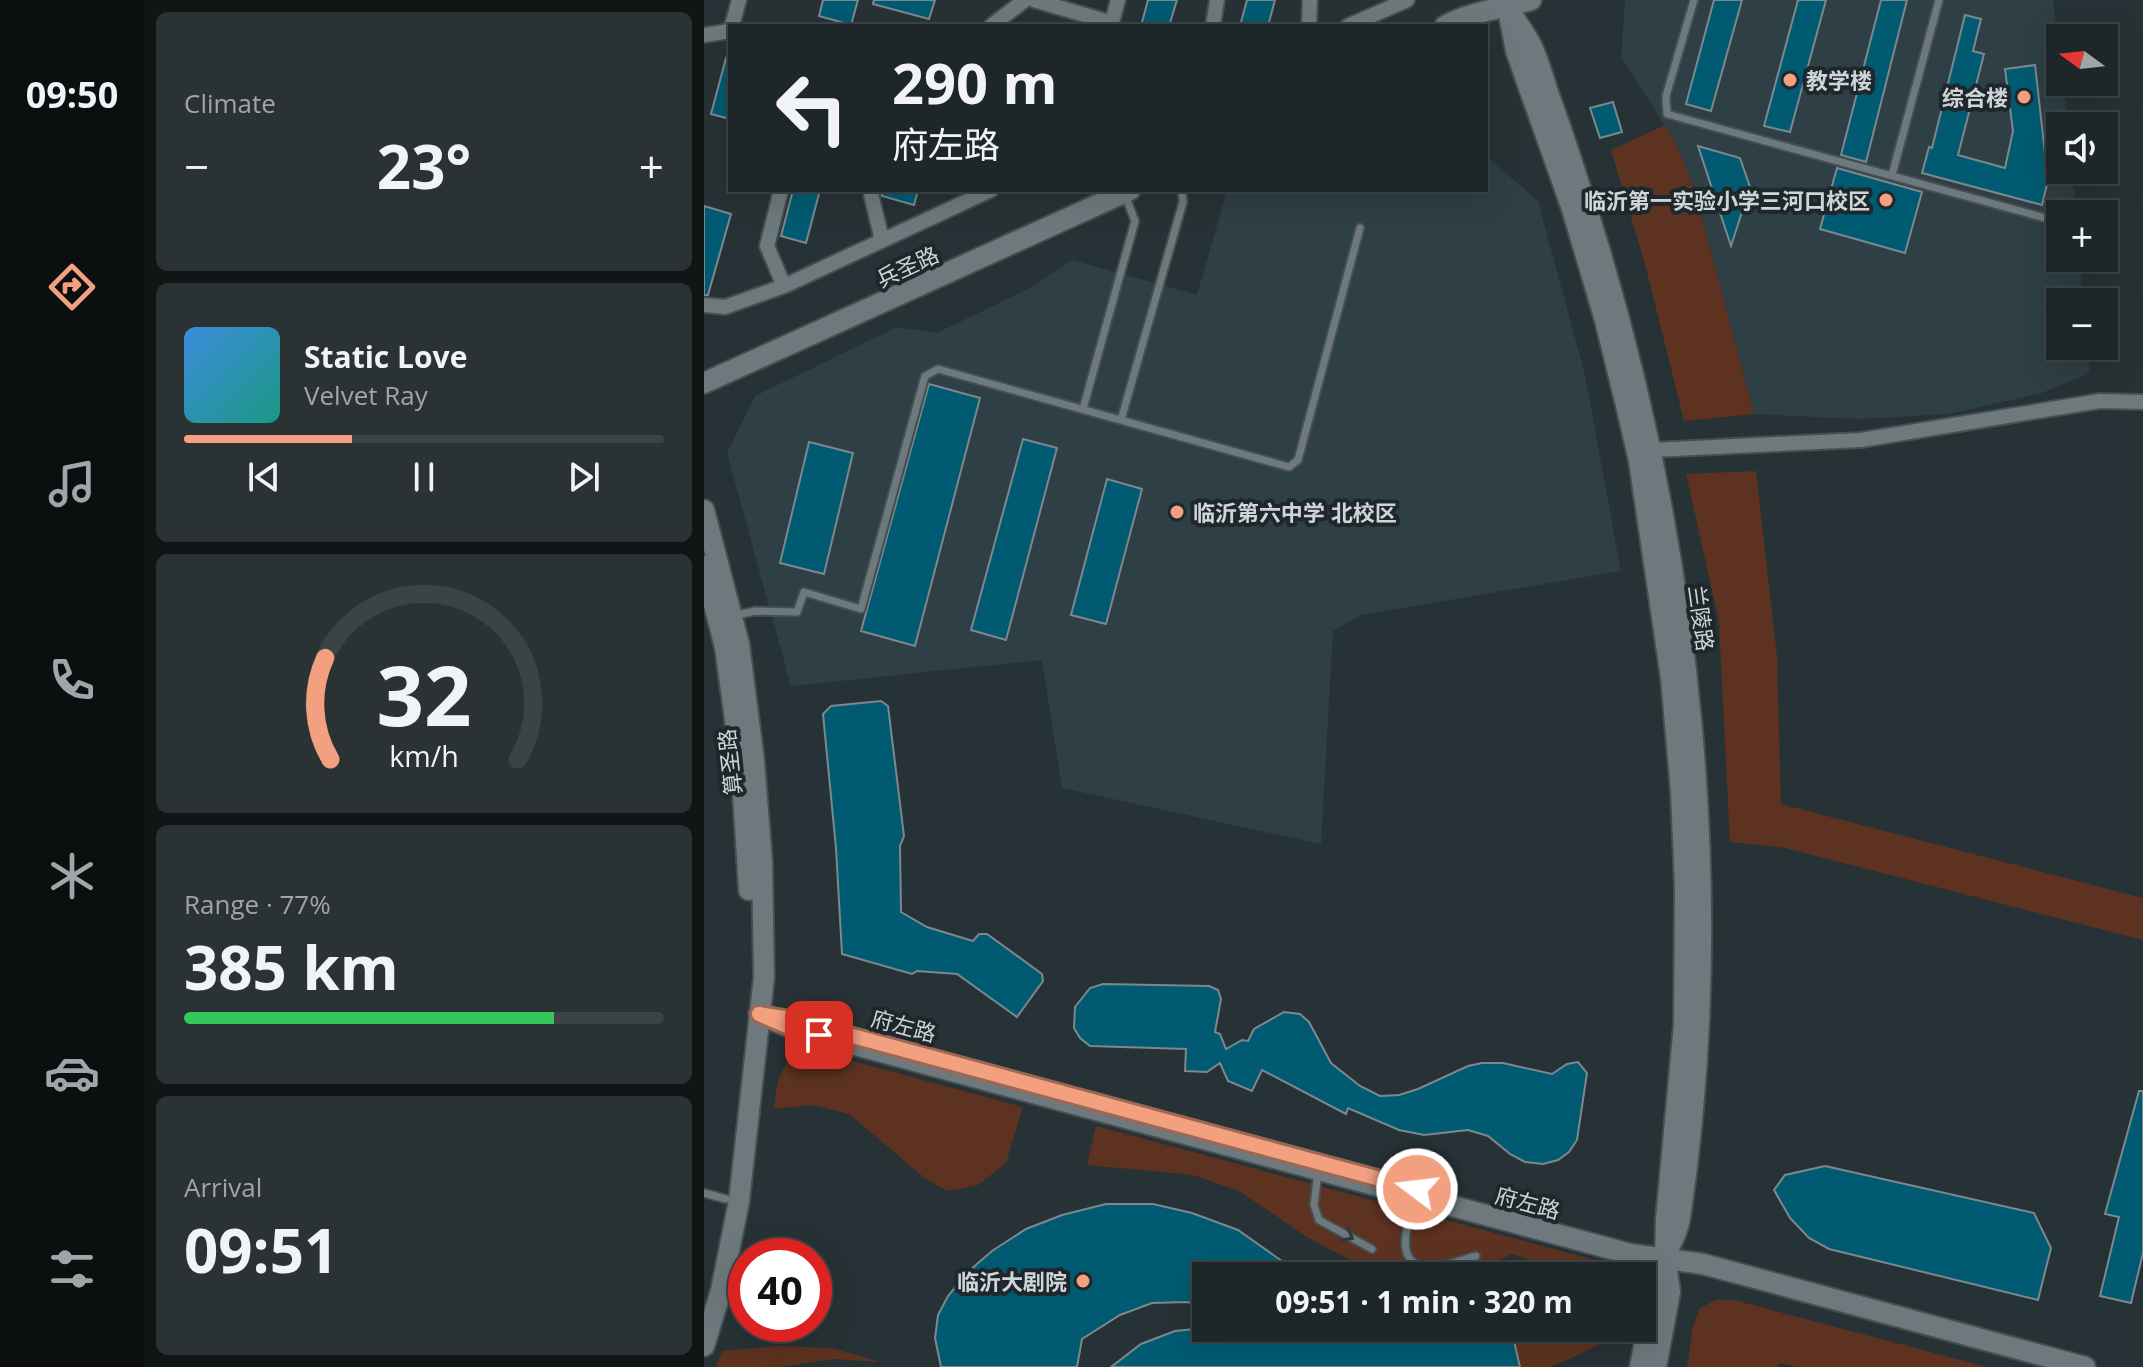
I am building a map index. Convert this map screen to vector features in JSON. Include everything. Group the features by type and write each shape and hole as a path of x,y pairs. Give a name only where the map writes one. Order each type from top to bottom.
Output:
{"main road":[{"path":"1449,24 1508,2 1531,0"},
{"path":"1482,24 1508,2"},
{"name":"兰陵路","path":"1508,2 1531,44 1620,316 1652,450 1686,677 1700,887 1699,1024 1680,1223 1655,1288 1640,1367"},
{"name":"兰陵路","path":"1508,2 1516,51 1572,209 1612,348 1639,461 1668,652 1681,792 1684,1024 1666,1219 1665,1257 1670,1292 1656,1367"},
{"name":"兵圣路","path":"704,369 1096,192"},
{"name":"兵圣路","path":"704,383 1127,192"},
{"name":"算圣路","path":"704,510 739,644 753,746 762,861 764,977 739,1201 721,1291 704,1346"},
{"name":"算圣路","path":"704,566 725,647 741,763 752,972 759,1014 746,1048 726,1199 704,1299"},
{"name":"府左路","path":"759,1014 790,1019 1665,1257 1703,1264 2085,1367"},
{"name":"府左路","path":"759,1014 789,1027 1630,1254 1665,1257 1702,1272 2054,1367"}],"street":[{"path":"732,24 739,0"},
{"path":"994,24 1025,0"},
{"path":"1034,0 1109,24"},
{"path":"1112,24 1118,0"},
{"path":"1213,24 1217,0"},
{"path":"1309,24 1310,0"},
{"path":"1353,24 1407,0"},
{"path":"1008,24 1012,10"},
{"path":"704,35 728,29"},
{"path":"780,192 767,246 784,286"},
{"path":"870,192 882,240"},
{"path":"704,305 725,307 784,286 987,192"},
{"path":"1652,450 1861,440 2100,401 2143,402"}],"lane":[{"path":"1694,0 1666,96 1667,114 2046,218"},
{"path":"1892,175 1939,0"},
{"path":"1083,409 1135,221 1127,192"},
{"path":"1121,420 1183,202 1182,192"},
{"path":"732,617 755,611 797,612 804,592 861,609 925,376 938,369 1289,467 1298,460 1360,228"},
{"path":"1319,1170 1314,1205 1319,1220 1372,1249"},
{"path":"704,1193 726,1199"},
{"path":"1416,1197 1404,1250 1410,1260 1423,1266 1439,1266 1476,1256"}],"shaded area":[{"name":"临沂第一实验小学三河口校区","path":"1625,0 2053,0 2056,24 2046,24 2046,96 2065,96 2066,112 2046,112 2046,184 2073,184 2075,200 2046,200 2046,272 2080,272 2082,288 2046,288 2046,360 2089,360 2090,373 2042,393 1949,414 1860,419 1754,414 1694,187 1676,143 1621,57"},
{"path":"1665,125 1694,187 1754,414 1684,421 1645,264 1611,150"},
{"name":"临沂第六中学 北校区","path":"1488,158 1538,201 1585,375 1621,571 1361,615 1333,631 1321,844 1062,788 1042,660 791,686 727,453 755,396 897,327 937,333 1028,289 1072,260 1197,295 1226,192 1488,192"},
{"path":"1756,471 1777,657 1781,804 2143,898 2143,940 1781,847 1730,842 1719,622 1686,474"},
{"path":"797,1053 823,1053 1023,1107 1006,1163 978,1185 947,1191 926,1179 849,1114 812,1105 774,1109 782,1071"},
{"path":"1096,1126 1602,1262 1536,1262 1511,1254 1496,1262 1356,1262 1307,1237 1239,1191 1193,1175 1087,1165"},
{"path":"1716,1300 1734,1300 1987,1367 1797,1367 1779,1363 1777,1367 1687,1367 1693,1327 1700,1308"},
{"path":"1514,1342 1603,1342 1550,1367 1520,1367"},
{"path":"779,1346 832,1348 880,1362 834,1359 780,1367 716,1367 722,1351"}],"building":[{"path":"823,0 858,0 851,24 819,16"},
{"path":"874,0 935,0 929,19 873,4"},
{"path":"1148,0 1177,0 1170,24 1142,24"},
{"path":"1247,0 1275,0 1269,24 1241,24"},
{"path":"1714,0 1742,0 1711,111 1686,104"},
{"name":"教学楼","path":"1798,0 1826,0 1790,132 1764,126"},
{"name":"教学楼","path":"1881,0 1907,0 1866,162 1841,155"},
{"name":"综合楼","path":"1965,15 1981,19 1973,51 1984,54 1958,155 2005,168 2013,131 2005,69 2035,65 2046,162 2047,184 2042,205 1922,173 1929,147 1932,148"},
{"path":"726,58 728,58 728,118 711,114"},
{"path":"1613,102 1622,132 1600,138 1590,108"},
{"path":"1698,146 1740,158 1750,187 1731,246"},
{"path":"1837,168 1922,192 1905,253 1820,229"},
{"path":"792,192 819,192 806,243 781,236"},
{"path":"881,192 917,192 914,205 882,196"},
{"path":"704,206 731,214 708,295 704,295"},
{"path":"929,384 980,398 915,646 861,631"},
{"path":"1023,439 1057,448 1006,640 971,630"},
{"path":"809,442 853,453 824,574 780,563"},
{"path":"1107,479 1142,489 1106,624 1071,615"},
{"path":"881,701 888,706 904,836 900,846 901,912 927,927 973,941 979,934 987,934 1042,974 1043,981 1017,1017 957,974 917,971 912,974 842,954 823,714 831,706"},
{"path":"1103,984 1209,986 1218,990 1221,999 1215,1032 1220,1034 1226,1049 1242,1040 1248,1041 1254,1029 1284,1012 1300,1014 1309,1022 1331,1063 1360,1086 1380,1096 1399,1095 1418,1089 1468,1066 1482,1063 1503,1063 1552,1074 1567,1064 1578,1062 1587,1073 1577,1140 1569,1152 1558,1160 1543,1164 1525,1162 1488,1136 1468,1130 1424,1135 1399,1130 1348,1108 1346,1114 1262,1070 1252,1091 1228,1081 1220,1063 1207,1072 1185,1071 1186,1049 1090,1046 1074,1028 1075,1007 1090,988"},
{"path":"2139,1091 2143,1091 2143,1253 2131,1303 2100,1296 2119,1217 2105,1214"},
{"path":"1825,1166 2034,1213 2051,1248 2038,1300 1829,1249 1809,1238 1790,1218 1774,1190 1785,1175"},
{"name":"临沂大剧院","path":"1106,1204 1153,1204 1192,1213 1238,1230 1283,1262 1192,1262 1192,1303 1152,1303 1120,1315 1082,1339 1077,1367 941,1367 935,1338 938,1315 948,1296 969,1271 992,1251 1026,1229 1062,1215"},
{"path":"1192,1329 1192,1342 1514,1342 1520,1367 1111,1367 1141,1344 1175,1331"}],"place":[{"name":"教学楼","path":"1790,80"},
{"name":"综合楼","path":"2024,97"},
{"name":"临沂第一实验小学三河口校区","path":"1886,200"},
{"name":"临沂第六中学 北校区","path":"1177,512"},
{"name":"临沂大剧院","path":"1083,1281"}],"route":[{"path":"819,1035 759,1014 790,1019 1417,1189"}]}
